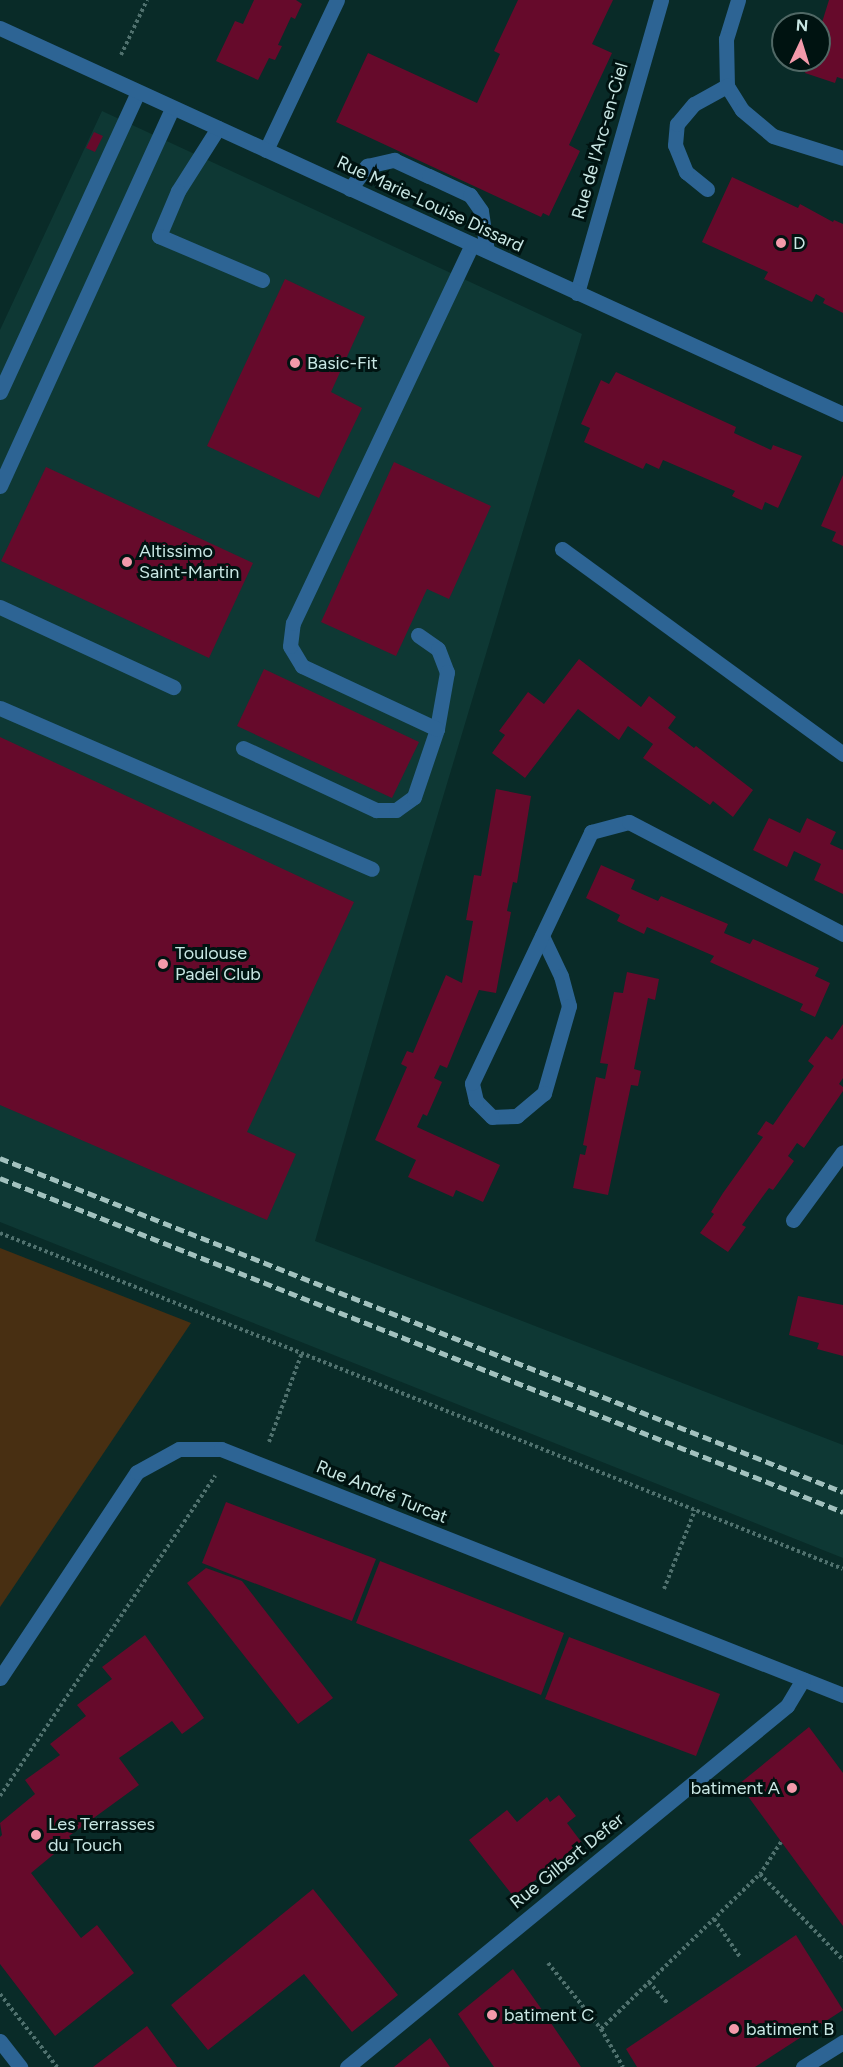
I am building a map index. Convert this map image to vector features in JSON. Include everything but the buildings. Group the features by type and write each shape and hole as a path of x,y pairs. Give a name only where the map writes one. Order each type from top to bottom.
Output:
{"street":[{"path":"266,150 337,0"},
{"name":"Rue de l'Arc-en-Ciel","path":"578,293 661,0"},
{"path":"738,0 726,39 727,86 742,110 773,136 843,158"},
{"name":"Rue Marie-Louise Dissard","path":"0,28 843,414"},
{"path":"707,189 686,172 675,145 677,124 694,104 727,86"},
{"path":"0,392 138,92"},
{"path":"0,486 172,108"},
{"path":"218,128 178,191 159,236 262,280"},
{"path":"350,189 367,166 394,160 470,195 482,211 487,251"},
{"path":"437,729 303,666 290,646 293,623 472,245"},
{"path":"562,549 843,754"},
{"path":"0,607 173,687"},
{"path":"243,748 376,810 396,810 414,797 437,729 447,672 438,649 418,636"},
{"path":"0,708 372,869"},
{"path":"542,936 561,976 569,1006 544,1093 517,1116 492,1117 476,1101 472,1083 591,832 629,822 843,934"},
{"path":"793,1220 843,1152"},
{"name":"Rue André Turcat","path":"0,1678 137,1472 179,1449 221,1449 843,1695"},
{"name":"Rue Gilbert Defer","path":"347,2067 787,1706 803,1679"},
{"path":"0,2041 20,2067"},
{"path":"803,2067 843,2042"}],"path":[{"path":"121,55 147,0"},
{"path":"0,1233 843,1569"},
{"path":"261,1465 302,1353"},
{"path":"0,1796 215,1476"},
{"path":"664,1589 694,1510"},
{"path":"601,2029 760,1874 781,1842"},
{"path":"760,1874 843,1960"},
{"path":"714,1919 740,1957"},
{"path":"548,1963 601,2029 623,2067"},
{"path":"649,1982 668,2004"},
{"path":"0,1994 57,2067"}],"shaded area":[{"path":"102,111 582,334 425,857 315,1241 843,1445 843,1558 0,1222 0,330"},
{"path":"0,1248 191,1323 0,1607"}],"railway":[{"path":"0,1158 843,1492"},
{"path":"0,1178 843,1512"}],"place":[{"name":"D","path":"781,243"},
{"name":"Basic-Fit","path":"295,363"},
{"name":"Altissimo Saint-Martin","path":"127,562"},
{"name":"Toulouse Padel Club","path":"163,964"},
{"name":"batiment A","path":"792,1788"},
{"name":"Les Terrasses du Touch","path":"36,1835"},
{"name":"batiment C","path":"492,2015"},
{"name":"batiment B","path":"734,2029"}]}
